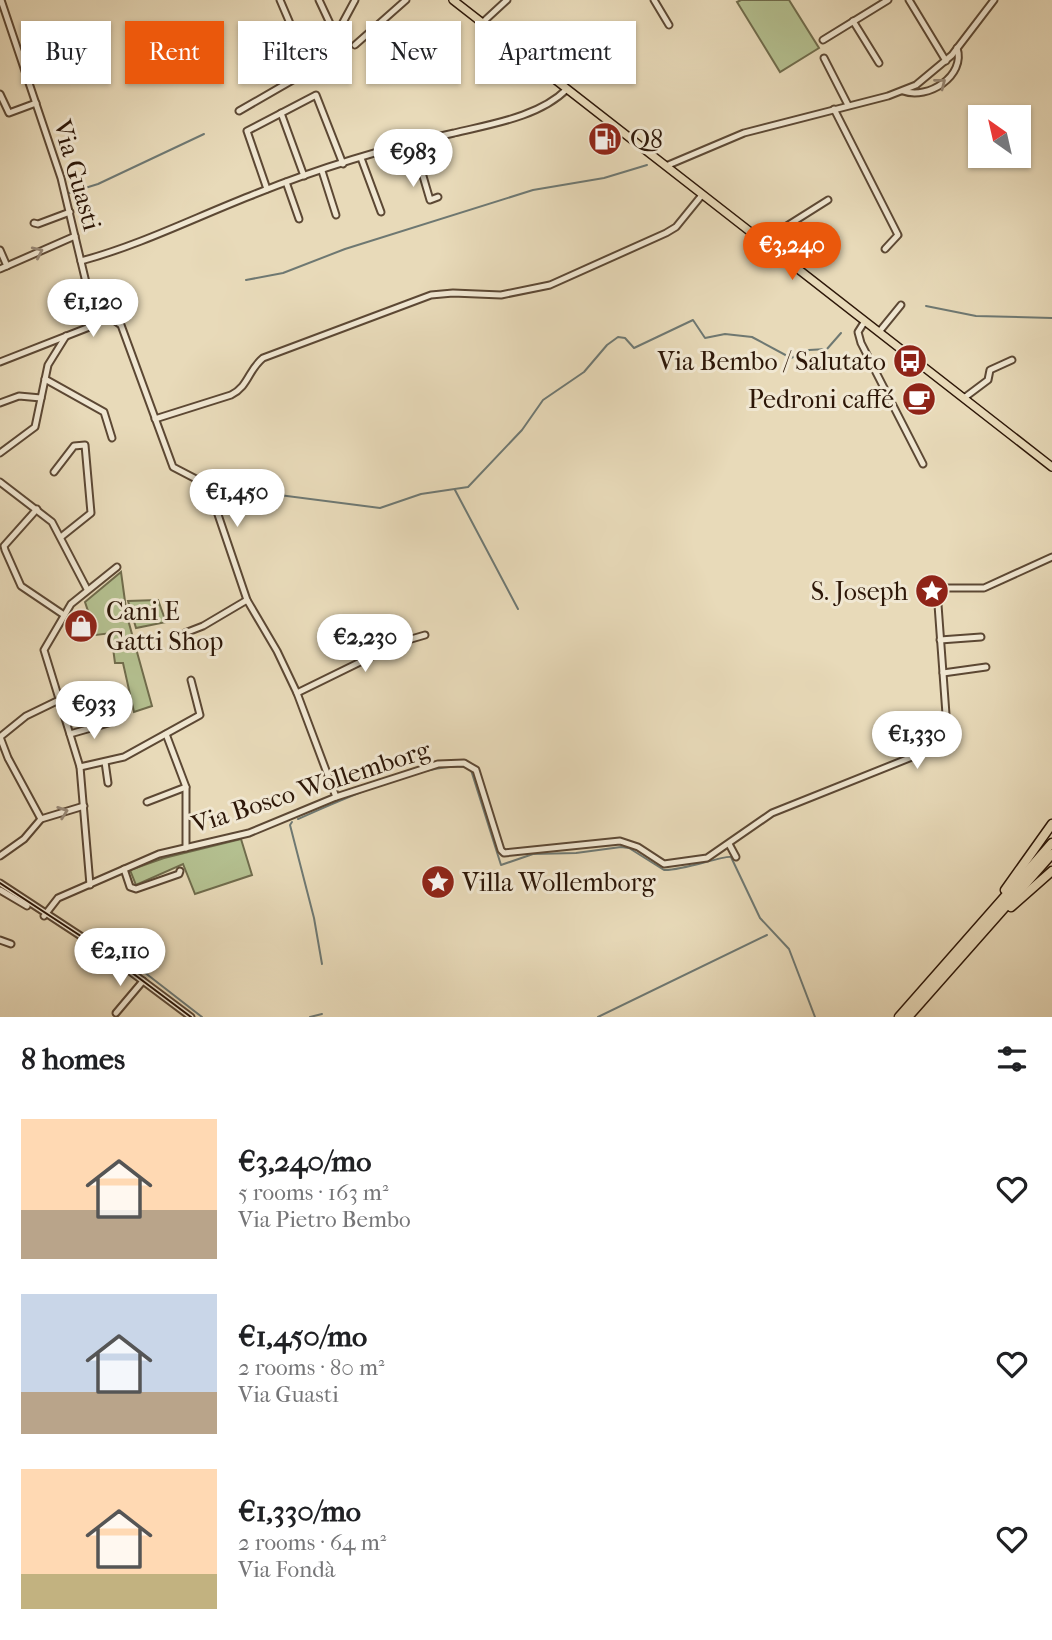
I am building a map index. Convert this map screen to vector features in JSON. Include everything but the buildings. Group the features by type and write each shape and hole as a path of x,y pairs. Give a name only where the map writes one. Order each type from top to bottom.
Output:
{"highway":[{"path":"970,942 1052,824"},
{"path":"908,1017 1052,843"},
{"path":"899,1017 1052,854"},
{"path":"970,942 1052,871"}],"main road":[{"path":"453,0 479,21"},
{"path":"561,84 1052,467"}],"street":[{"name":"Via Guasti","path":"1,0 1,9 36,103 70,212 95,320"},
{"path":"239,111 310,70 281,0"},
{"path":"319,0 334,32 341,26 355,0"},
{"path":"355,45 406,0"},
{"path":"484,21 508,0"},
{"path":"654,0 669,25"},
{"path":"823,40 888,0"},
{"path":"909,0 946,61"},
{"path":"666,166 744,133 903,91 925,79 946,61 994,0"},
{"path":"853,21 878,63"},
{"path":"903,91 920,93 942,86 958,61 957,48"},
{"path":"824,58 848,105"},
{"path":"81,261 135,245 304,176 413,142 522,115 567,89"},
{"path":"0,94 9,113 36,103"},
{"path":"267,189 247,131 316,94 343,164"},
{"path":"834,109 898,235 885,249"},
{"path":"281,113 304,176"},
{"path":"413,142 430,200 438,197"},
{"path":"361,158 381,212"},
{"path":"322,171 336,215"},
{"path":"286,183 299,219"},
{"path":"155,419 242,390 257,363 263,358 408,302 453,293 502,295 565,281 676,227 702,195"},
{"path":"762,241 828,200"},
{"path":"34,223 38,224 70,212"},
{"path":"0,269 75,236"},
{"path":"0,250 7,266"},
{"path":"879,332 901,305"},
{"path":"0,362 93,325 95,320 111,318 121,325 173,467 196,479 210,491 247,600 278,650 336,797"},
{"path":"865,321 858,332 861,342 923,464"},
{"path":"0,453 34,429 53,353 66,336"},
{"path":"964,398 988,380 990,370 1012,360"},
{"path":"46,379 104,412 111,438"},
{"path":"0,403 19,396 41,398"},
{"path":"54,472 74,446 85,445 91,513 61,537"},
{"path":"0,482 52,522 87,589"},
{"path":"37,509 2,544 21,586 64,615"},
{"path":"736,857 729,844 751,825 772,813 942,745 947,729 937,591 946,588 984,588 1052,557"},
{"path":"90,884 80,767 44,650 64,615 87,589 117,567"},
{"path":"185,633 203,626 247,600"},
{"path":"297,693 401,642 425,635"},
{"path":"940,640 981,636"},
{"path":"943,673 986,667"},
{"path":"80,767 124,757 200,715 191,680"},
{"path":"41,819 8,758 2,733 26,716 60,700"},
{"path":"70,734 112,722"},
{"path":"166,734 186,787 186,848"},
{"path":"0,761 8,758"},
{"path":"105,762 108,783"},
{"name":"Via Bosco Wollemborg","path":"45,914 58,898 159,854 257,830 336,797 438,764 464,762 470,764 477,773 504,853 620,841 638,847 654,860 669,864 702,859 729,844"},
{"path":"147,802 186,787"},
{"path":"0,856 24,839 41,819 84,806"},
{"path":"124,869 130,887 136,890 179,874 180,871"},
{"path":"0,883 187,1016"},
{"path":"0,890 45,914"},
{"path":"0,940 12,944"},
{"path":"116,1013 142,982"}],"green space":[{"path":"789,0 819,48 780,72 737,2"},
{"path":"121,572 127,616 152,706 134,712 123,663 115,663 111,633 96,635 85,602"},
{"path":"158,600 166,622 136,628 128,601"},
{"path":"241,839 252,875 195,894 183,864 136,885 130,870 164,858"}],"waterway":[{"path":"69,193 98,184 204,134"},
{"path":"246,280 283,273 345,249 533,190 604,178 647,165"},
{"path":"926,306 976,316 1052,318"},
{"path":"218,487 380,508 421,494 468,487 522,430 543,400 584,372 607,345 618,337 625,338 634,348 693,320 705,338 725,334 752,337 791,358 809,350 827,349 841,333"},
{"path":"455,490 518,609"},
{"path":"298,819 358,793 405,777 428,770 466,767"},
{"path":"471,770 501,865 533,854 576,853 621,847 629,848 664,870 731,857 760,918 789,949 815,1017"},
{"path":"292,822 290,825 314,918 322,964"},
{"path":"598,1017 767,935"},
{"path":"135,965 202,1017"},
{"path":"310,1017 322,1014"}],"tram line":[{"path":"0,883 99,948 191,1017"}],"place":[{"name":"Q8","path":"605,139"},
{"name":"Via Bembo / Salutato","path":"910,361"},
{"name":"Pedroni caffé","path":"919,399"},
{"name":"S. Joseph","path":"932,591"},
{"name":"Cani E Gatti Shop","path":"81,626"},
{"name":"Villa Wollemborg","path":"438,882"}]}
